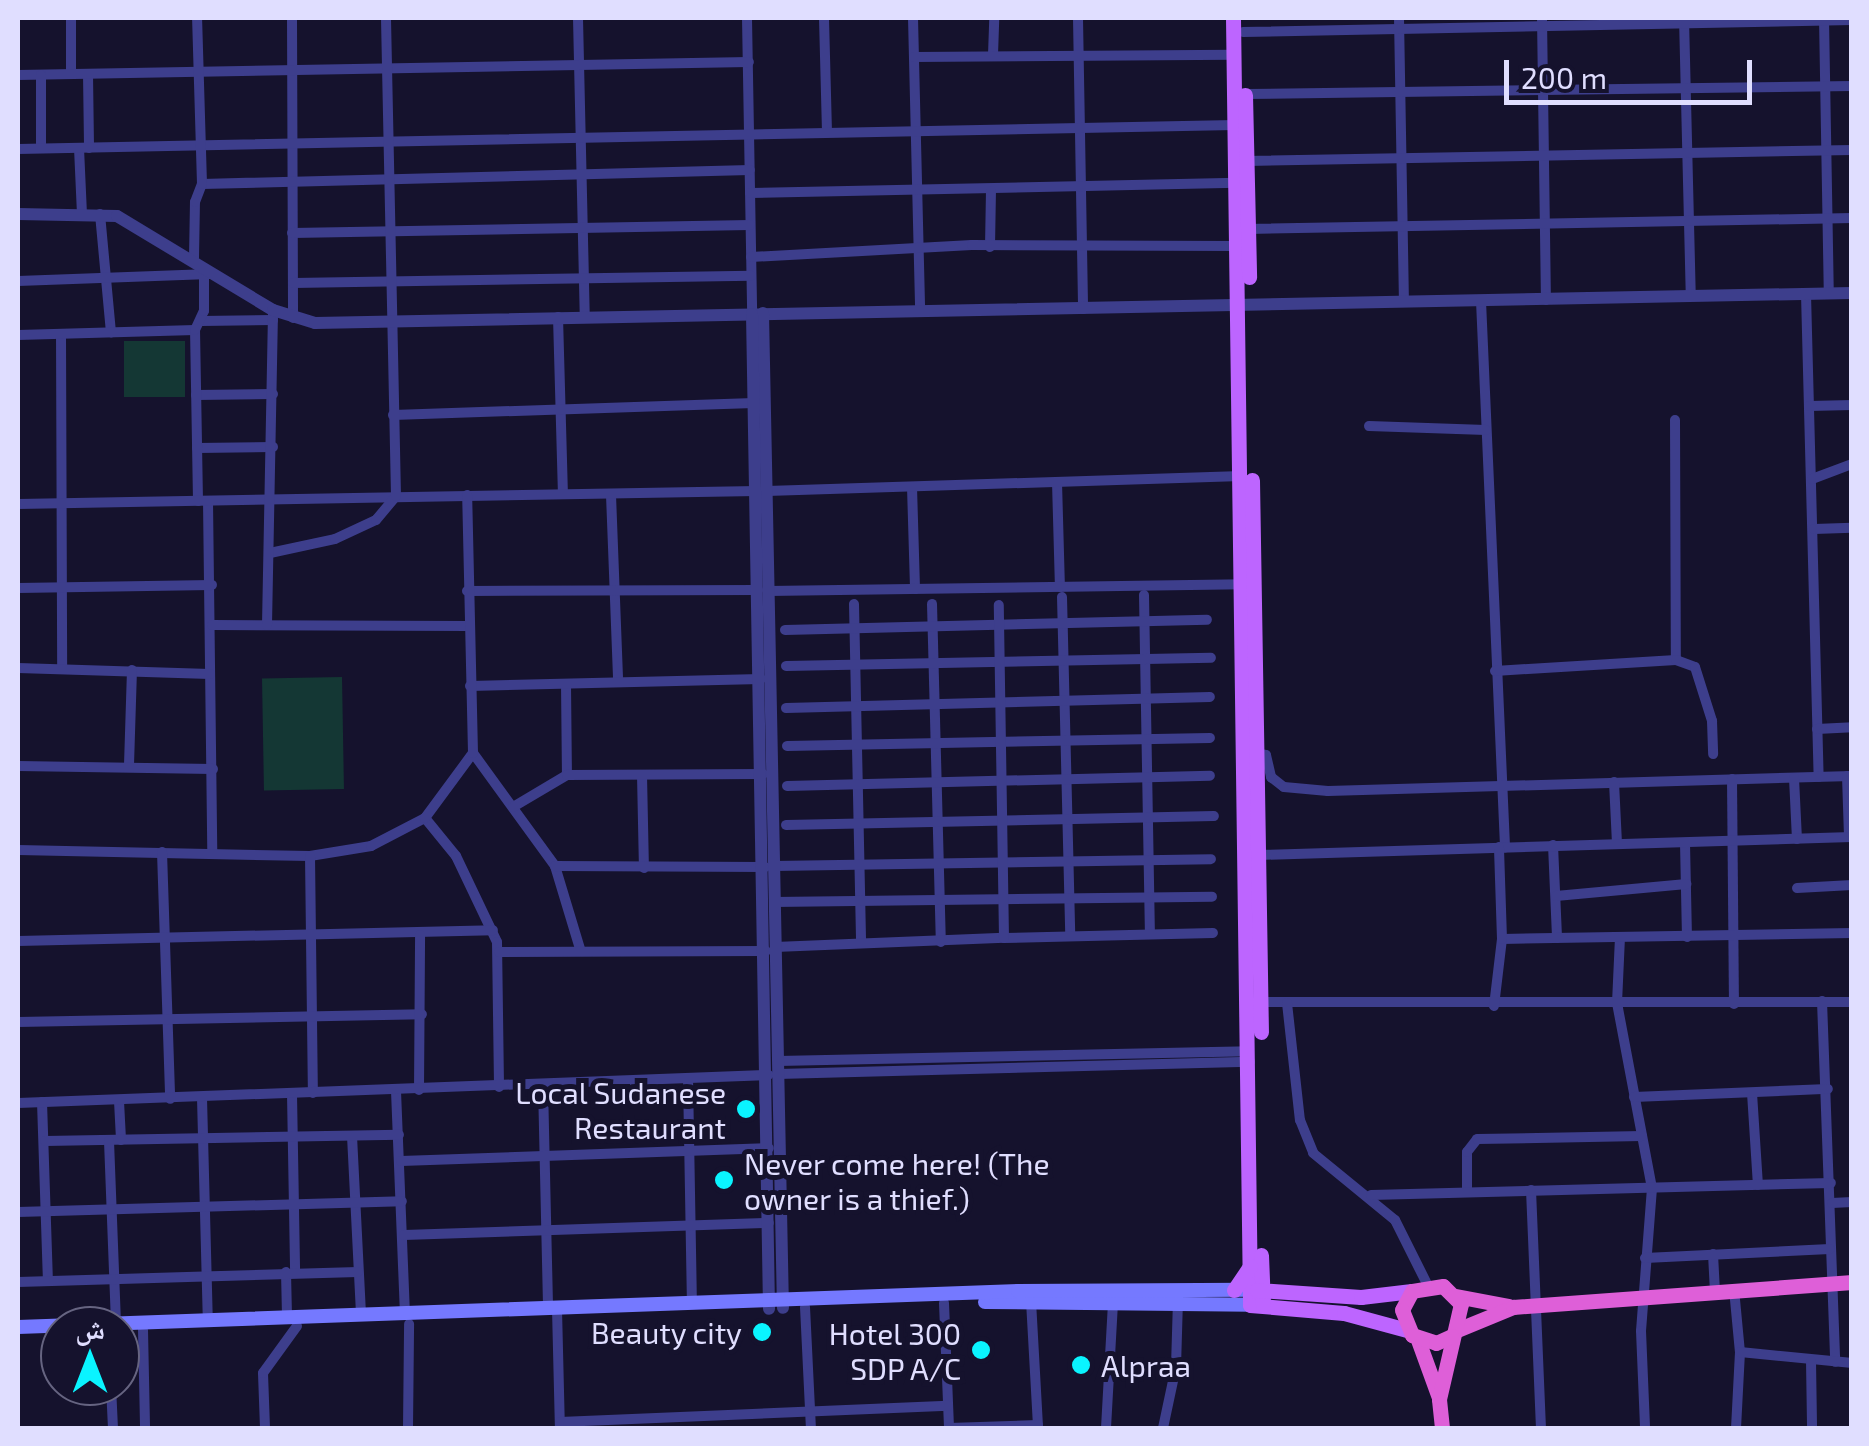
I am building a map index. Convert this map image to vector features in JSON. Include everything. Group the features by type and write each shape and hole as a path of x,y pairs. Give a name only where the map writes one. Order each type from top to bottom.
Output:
{"highway":[{"path":"1440,1399 1402,1310 1420,1288 1514,1307 1852,1282"},
{"path":"1442,1428 1440,1399 1462,1313 1456,1296"},
{"path":"1412,1335 1436,1343 1514,1307"}],"main road":[{"path":"1233,18 1238,246 1244,304 1251,753 1250,1056 1256,1295"},
{"path":"1243,25 1248,229 1243,584 1259,855 1261,1002 1256,1295"},
{"path":"554,1312 1256,1295 1361,1297 1420,1288"},
{"path":"140,1330 692,1304 805,1307 1256,1295 1344,1313 1412,1335"},
{"path":"140,1325 208,1320 292,1322 360,1316 407,1319"}],"street":[{"path":"71,18 71,74"},
{"path":"194,258 195,202 202,184 197,18"},
{"path":"292,18 293,318"},
{"path":"270,553 335,540 376,520 396,496 386,18"},
{"path":"578,18 585,317"},
{"path":"748,18 751,276 757,313 775,1070 776,1304"},
{"path":"824,18 827,129"},
{"path":"913,18 920,311"},
{"path":"993,56 994,18"},
{"path":"1078,18 1083,309"},
{"path":"1824,19 1830,294"},
{"path":"1243,25 1852,20"},
{"path":"1684,21 1691,296"},
{"path":"1542,22 1546,300"},
{"path":"1400,24 1404,302"},
{"path":"914,57 1234,55"},
{"path":"18,75 749,62"},
{"path":"82,213 88,74"},
{"path":"41,75 42,148"},
{"path":"1245,94 1852,86"},
{"path":"18,150 750,135 827,129 915,132 1235,125"},
{"path":"1247,162 1852,150"},
{"path":"202,184 750,170"},
{"path":"750,193 1237,183"},
{"path":"990,247 991,191"},
{"path":"18,214 100,214 130,221 194,258 210,274 273,315"},
{"path":"100,214 111,332"},
{"path":"1248,229 1852,218"},
{"path":"292,233 750,226"},
{"path":"751,256 990,247 1082,250 1238,246"},
{"path":"18,280 210,274"},
{"path":"210,274 198,326 196,395 197,448 212,585 212,851"},
{"path":"293,283 751,276"},
{"path":"1806,294 1819,777"},
{"path":"18,335 198,326 273,315 391,322 1852,294"},
{"path":"1481,300 1501,787 1502,939 1494,1006"},
{"path":"757,313 754,403 762,491"},
{"path":"266,625 273,497 273,315"},
{"path":"558,317 563,494"},
{"path":"61,334 62,668"},
{"path":"196,395 273,394"},
{"path":"393,415 754,403"},
{"path":"1809,406 1852,405"},
{"path":"1675,420 1676,660"},
{"path":"1369,426 1486,430"},
{"path":"197,448 273,447"},
{"path":"1812,480 1852,464"},
{"path":"18,504 762,491 1242,476"},
{"path":"1057,482 1070,935"},
{"path":"912,487 915,589"},
{"path":"611,494 618,681"},
{"path":"467,495 473,753 555,866 580,949"},
{"path":"1814,529 1852,528"},
{"path":"467,592 915,589 1061,592 1243,584"},
{"path":"18,588 212,585"},
{"path":"763,590 761,679 767,728 763,774 774,902 771,948"},
{"path":"1144,595 1150,934"},
{"path":"854,604 861,943"},
{"path":"932,604 941,942"},
{"path":"1000,605 1004,938"},
{"path":"785,630 1207,620"},
{"path":"212,625 468,626"},
{"path":"786,666 1211,658"},
{"path":"1495,672 1676,660 1695,667 1704,683 1713,754"},
{"path":"18,668 210,674"},
{"path":"129,765 132,670"},
{"path":"470,686 761,679"},
{"path":"566,684 567,775"},
{"path":"786,708 1210,697"},
{"path":"1818,729 1852,727"},
{"path":"787,746 1210,738"},
{"path":"18,850 310,856 372,846 425,818 473,753"},
{"path":"1251,753 1266,756 1271,777 1284,788 1501,787 1849,776 1850,837 1259,855"},
{"path":"18,766 214,769"},
{"path":"513,808 567,775 763,774"},
{"path":"642,775 644,868"},
{"path":"786,786 1210,776"},
{"path":"1794,778 1797,839"},
{"path":"1732,779 1738,936 1734,1004"},
{"path":"1614,782 1616,844"},
{"path":"786,825 1214,816"},
{"path":"425,818 456,856 493,930 499,952 499,1087"},
{"path":"1685,842 1687,937"},
{"path":"1553,845 1557,938"},
{"path":"162,852 169,940 170,1099"},
{"path":"310,856 313,1093"},
{"path":"555,866 769,867 1211,859"},
{"path":"1556,896 1686,884"},
{"path":"1797,888 1852,885"},
{"path":"774,902 1212,897"},
{"path":"18,942 420,935 493,930"},
{"path":"499,952 771,948 1212,933"},
{"path":"1502,939 1852,934"},
{"path":"419,1090 420,935"},
{"path":"1620,938 1617,1003 1652,1188 1643,1296 1645,1428"},
{"path":"1822,1001 1835,1362"},
{"path":"1261,1002 1494,1006 1852,1002"},
{"path":"1287,1003 1307,1141 1323,1167 1371,1195 1395,1220 1420,1288"},
{"path":"18,1022 312,1012 422,1014"},
{"path":"18,1103 499,1087 927,1064 1250,1056"},
{"path":"688,1078 692,1304"},
{"path":"543,1085 545,1231 560,1425 948,1406"},
{"path":"1634,1098 1828,1090"},
{"path":"396,1091 408,1428"},
{"path":"1752,1093 1758,1185"},
{"path":"264,1428 263,1373 292,1322 292,1094"},
{"path":"202,1098 208,1320"},
{"path":"116,1306 111,1210 119,1100"},
{"path":"42,1102 48,1280"},
{"path":"46,1140 399,1135"},
{"path":"352,1136 360,1316"},
{"path":"1467,1192 1467,1152 1478,1139 1642,1136"},
{"path":"400,1161 774,1148"},
{"path":"774,1148 769,1223 776,1304"},
{"path":"1371,1195 1831,1183"},
{"path":"1531,1190 1541,1428"},
{"path":"18,1212 402,1200"},
{"path":"1832,1203 1852,1202"},
{"path":"404,1235 769,1223"},
{"path":"1645,1258 1830,1250"},
{"path":"1714,1254 1715,1290"},
{"path":"18,1282 207,1273 358,1272"},
{"path":"1734,1289 1740,1352 1736,1428"},
{"path":"1106,1428 1113,1300"},
{"path":"1167,1425 1178,1300"},
{"path":"944,1303 949,1428 1038,1427 1030,1301"},
{"path":"805,1307 811,1428"},
{"path":"143,1330 145,1428"},
{"path":"1740,1352 1811,1362 1852,1362"},
{"path":"1811,1362 1812,1428"}],"green space":[{"path":"124,341 185,341 185,397 124,397"},
{"path":"342,677 344,789 264,790 262,678"}],"place":[{"name":"Local Sudanese Restaurant","path":"746,1109"},
{"name":"Never come here! (The owner is a thief.)","path":"724,1180"},
{"name":"Beauty city","path":"762,1332"},
{"name":"Hotel 300 SDP A/C","path":"981,1350"},
{"name":"Alpraa","path":"1081,1365"}]}
